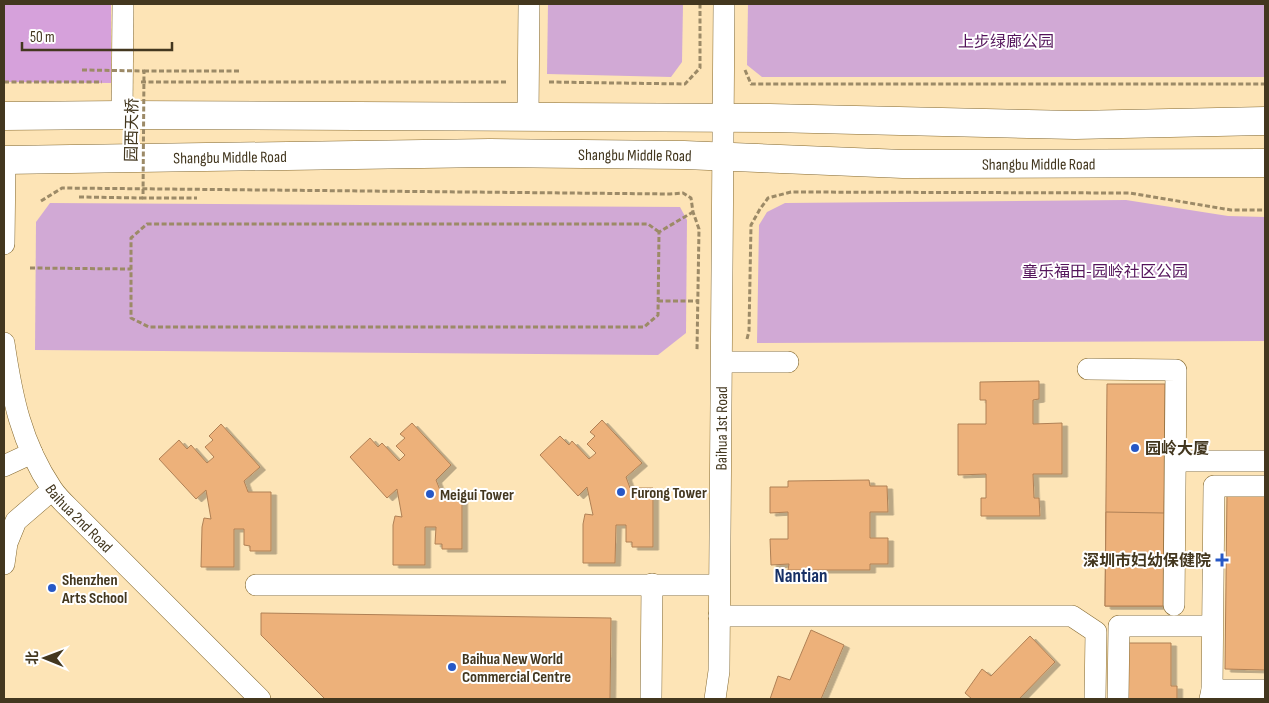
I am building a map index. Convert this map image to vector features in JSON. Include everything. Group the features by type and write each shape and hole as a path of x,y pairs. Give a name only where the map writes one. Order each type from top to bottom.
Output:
{"main road":[{"path":"4,116 724,118 1075,125 1265,121"},
{"name":"Shangbu Middle Road","path":"4,160 490,153 684,154 903,164 1265,163"},
{"path":"1222,163 1265,176"}],"street":[{"path":"122,115 123,4"},
{"path":"528,117 529,4"},
{"name":"Baihua 1st Road","path":"716,699 719,671 724,4"},
{"path":"4,160 4,244"},
{"name":"Baihua 2nd Road","path":"4,343 11,391 26,442 52,490 260,699"},
{"path":"722,362 788,362"},
{"path":"1088,369 1176,370 1174,604"},
{"path":"4,466 32,453"},
{"path":"1176,461 1265,460"},
{"path":"1265,486 1214,486 1211,694 1265,690"},
{"path":"5,551 16,521 52,490"},
{"path":"651,699 652,584"},
{"path":"256,585 719,585"},
{"path":"719,616 1072,616 1096,632 1095,699"},
{"path":"1118,699 1118,626 1212,626"}],"path":[{"path":"543,82 685,84 700,68 700,4"},
{"path":"82,70 242,71"},
{"name":"园西天桥","path":"142,198 144,71"},
{"path":"4,82 107,82"},
{"path":"135,82 516,82"},
{"path":"751,84 1265,84"},
{"path":"41,201 62,188 683,193 691,198 693,212 699,229 697,350"},
{"path":"747,339 749,331 751,225 768,198 791,192 1130,193 1231,210 1265,210"},
{"path":"79,197 197,198"},
{"path":"659,232 693,212"},
{"path":"147,224 648,224 659,232 658,315 644,327 149,327 132,318 131,238 147,224"},
{"path":"30,268 131,269"},
{"path":"658,301 698,301"}],"green space":[{"path":"548,4 683,4 682,62 671,77 547,74"},
{"name":"上步绿廊公园","path":"748,4 1265,4 1265,77 762,77 747,65"},
{"name":"童乐福田-园岭社区公园","path":"1126,200 1228,216 1265,217 1265,341 757,343 759,225 767,212 785,203"},
{"path":"50,203 680,207 687,220 686,333 658,355 35,350 36,222"}],"shaded area":[{"path":"4,4 111,4 111,83 4,82"}],"building":[{"path":"1039,381 1039,399 1033,400 1033,424 1062,423 1062,474 1033,474 1034,498 1039,498 1040,516 981,516 981,498 986,498 986,474 958,475 958,424 986,424 986,400 980,400 980,382"},
{"name":"园岭大厦","path":"1107,384 1165,384 1163,606 1105,606"},
{"name":"Furong Tower","path":"602,420 642,463 626,477 630,488 653,488 653,547 632,547 632,542 626,542 626,525 616,525 615,563 583,563 583,524 585,514 593,515 587,487 578,496 540,455 560,436 569,445 572,441 589,459 596,453 587,444 595,436 590,432"},
{"name":"Meigui Tower","path":"412,423 451,465 436,480 440,490 462,491 462,549 442,549 442,544 435,544 436,527 425,527 425,565 393,565 393,525 395,516 402,517 397,489 387,498 350,457 370,438 378,447 382,443 399,461 405,455 396,446 405,438 400,434"},
{"path":"221,424 260,467 244,481 248,492 271,492 271,551 250,551 250,546 244,545 244,529 234,529 234,567 201,567 202,527 204,518 211,519 206,490 196,499 159,459 179,440 187,449 191,445 207,463 214,457 205,447 213,440 209,436"},
{"path":"869,480 870,486 887,486 888,512 870,512 870,538 888,538 888,564 870,564 870,570 788,570 789,564 771,565 770,539 788,539 788,512 770,513 770,487 788,487 788,481"},
{"path":"1227,492 1265,492 1265,670 1225,669"},
{"path":"1106,512 1164,513 1163,606 1105,606"},
{"name":"Baihua New World Commercial Centre","path":"261,613 611,618 610,699 325,699 261,635"},
{"path":"811,630 844,645 821,699 770,699 778,676 790,680"},
{"path":"1030,636 1055,662 1019,699 972,699 965,693 982,669 991,676"},
{"path":"1128,643 1171,643 1171,686 1177,686 1177,699 1128,699"}],"place":[{"name":"园岭大厦","path":"1135,448"},
{"name":"Furong Tower","path":"621,492"},
{"name":"Meigui Tower","path":"430,494"},
{"name":"深圳市妇幼保健院","path":"1222,560"},
{"name":"Shenzhen Arts School","path":"52,588"},
{"name":"Baihua New World Commercial Centre","path":"452,667"}],"district":[{"name":"Nantian","path":"801,575"}]}
